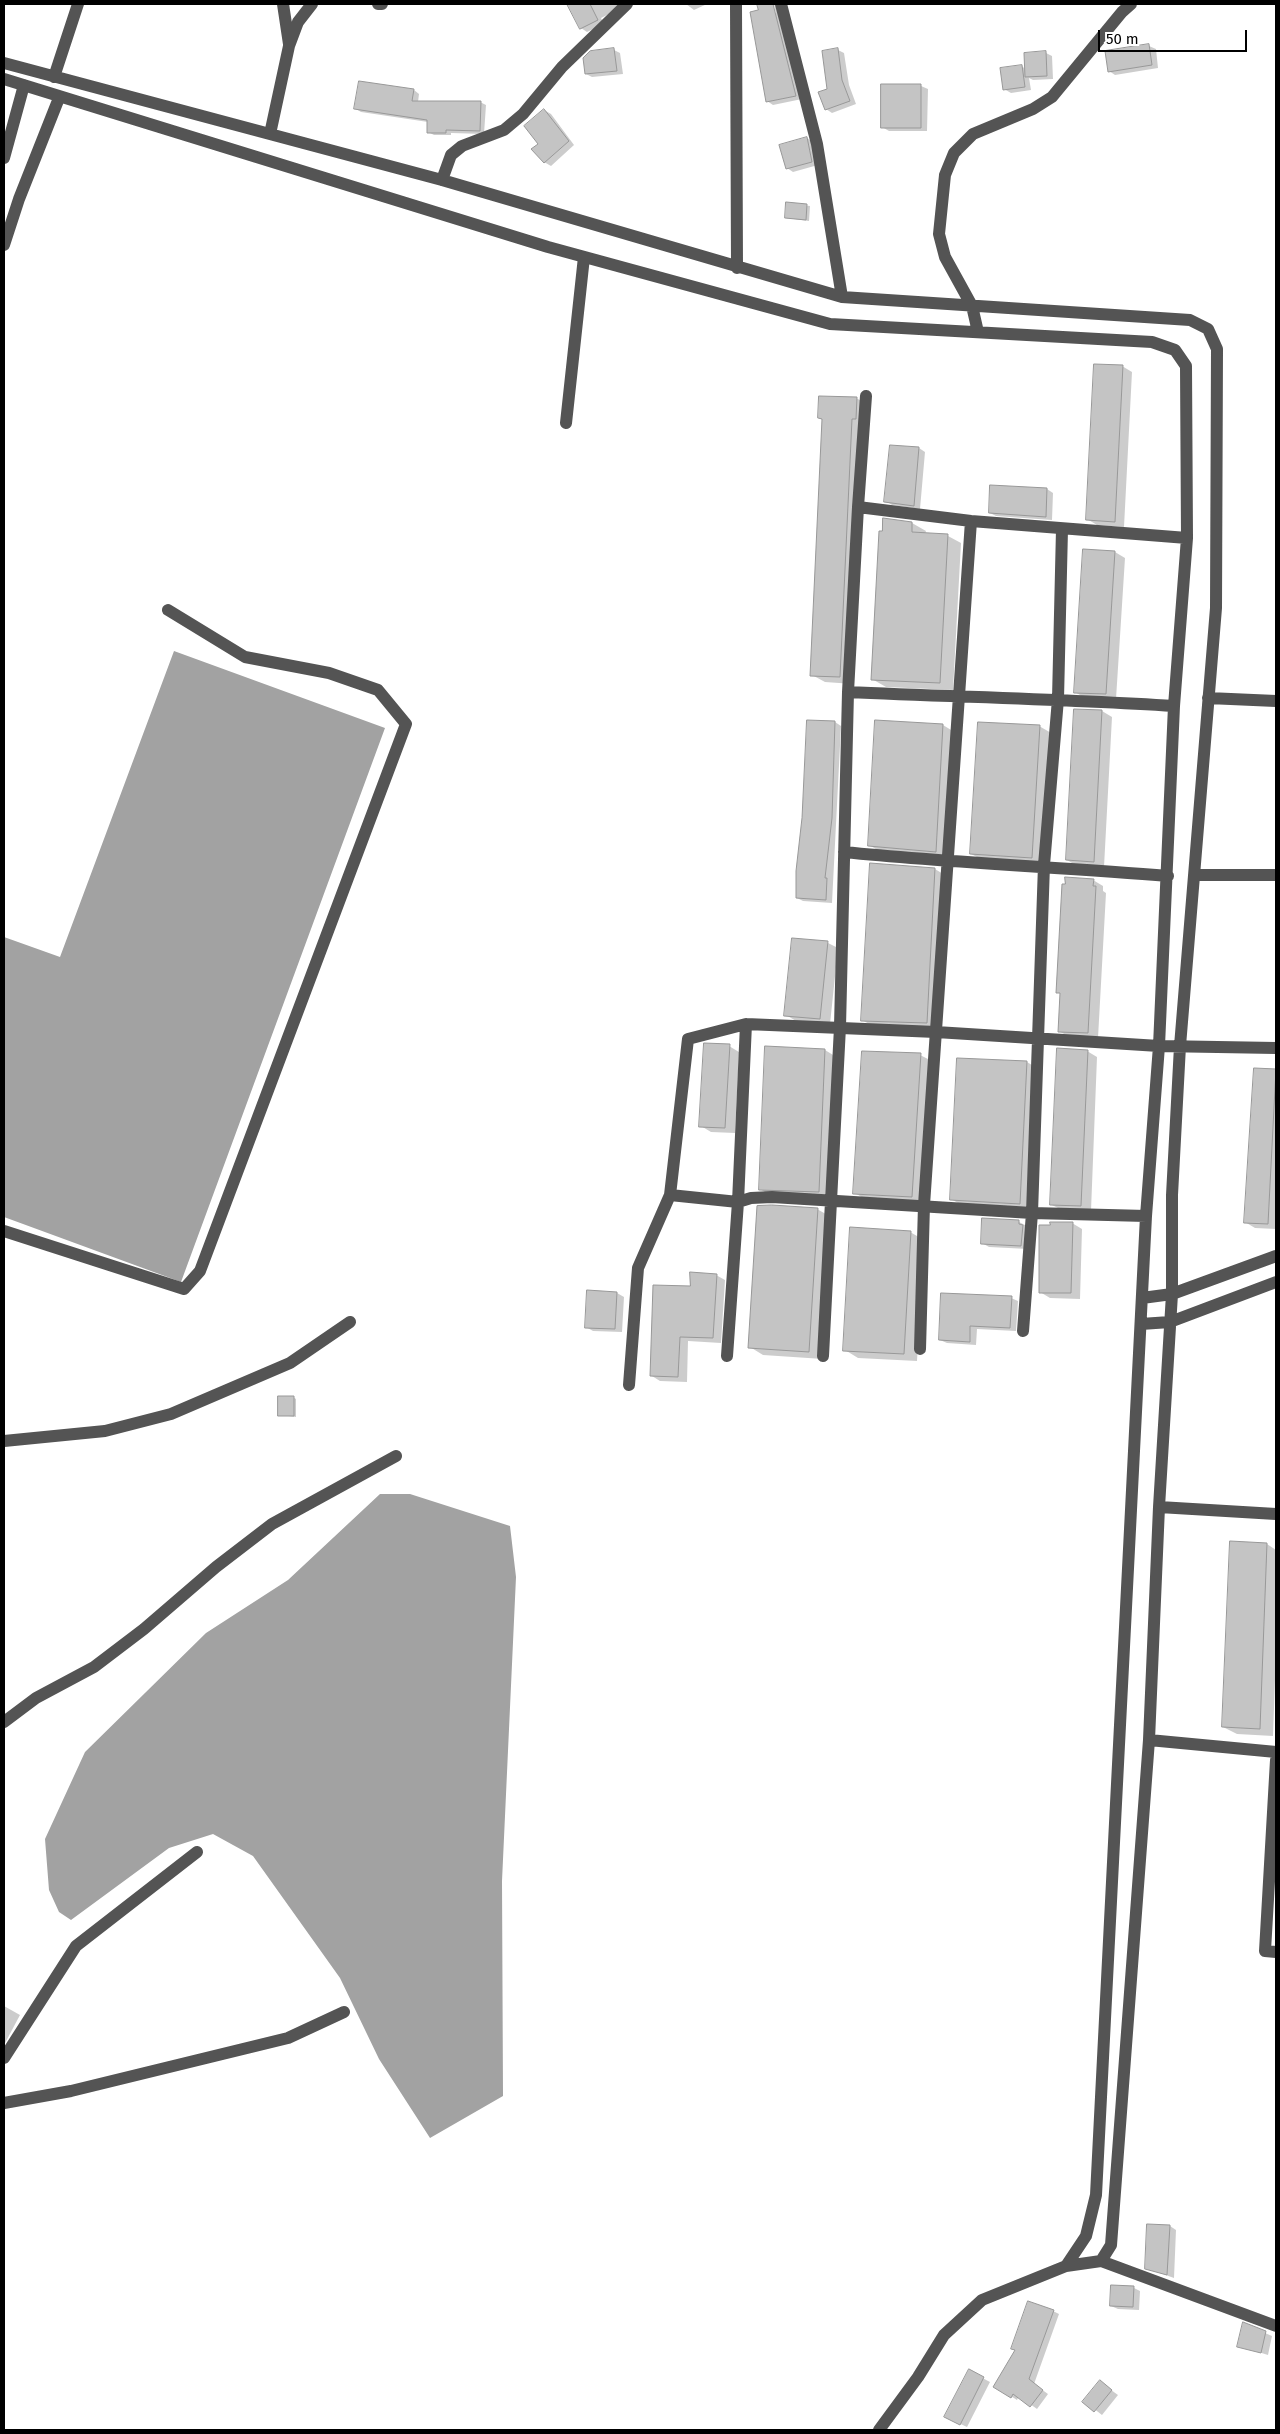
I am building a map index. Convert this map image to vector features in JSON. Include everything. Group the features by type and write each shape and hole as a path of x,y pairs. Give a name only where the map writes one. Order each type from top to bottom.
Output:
{"street":[{"path":"54,77 78,4"},
{"path":"283,4 289,46"},
{"path":"270,134 289,46 298,22 312,4"},
{"path":"442,180 451,155 462,146 504,130 523,114 562,66 627,4"},
{"path":"736,4 737,268"},
{"path":"781,4 817,144 842,297"},
{"path":"978,332 972,306 945,257 939,234 945,175 954,153 973,134 1033,109 1052,97 1122,12 1131,4"},
{"path":"4,63 442,180 737,268 842,297 1190,320 1208,329 1217,350 1216,608 1180,1046 1172,1195 1172,1294 1159,1507 1149,1740 1111,2245 1101,2261"},
{"path":"4,79 59,98 584,257 830,324 1152,342 1175,350 1186,366 1187,538 1174,706 1159,1046 1146,1216 1096,2196 1086,2236 1066,2266"},
{"path":"4,158 24,85"},
{"path":"4,246 19,199 59,98"},
{"path":"566,423 584,257"},
{"path":"823,1356 840,1027 848,692 866,396"},
{"path":"858,507 971,521 1187,538"},
{"path":"920,1349 924,1205 971,521"},
{"path":"1023,1331 1032,1213 1044,865 1058,699 1062,529"},
{"path":"4,1231 184,1290 200,1271 406,724 378,690 329,673 245,657 168,610"},
{"path":"848,692 958,698 1058,699 1174,706"},
{"path":"1208,698 1276,701"},
{"path":"844,852 949,862 1044,865 1168,876"},
{"path":"1194,875 1276,875"},
{"path":"727,1356 738,1202 746,1024"},
{"path":"629,1385 638,1268 670,1195 688,1038 746,1024 936,1032 1159,1046 1276,1048"},
{"path":"670,1195 738,1202 751,1198 772,1197 831,1199 1032,1213 1146,1216"},
{"path":"1142,1298 1172,1294 1276,1256"},
{"path":"1141,1324 1170,1322 1276,1282"},
{"path":"4,1441 105,1431 171,1414 290,1363 350,1322"},
{"path":"4,1722 36,1698 94,1667 144,1629 216,1567 272,1524 396,1456"},
{"path":"1159,1507 1276,1514"},
{"path":"1149,1740 1276,1752"},
{"path":"1276,1760 1265,1951 1276,1952"},
{"path":"4,2058 76,1946 197,1852"},
{"path":"4,2103 71,2091 288,2038 344,2012"},
{"path":"879,2430 918,2377 944,2336 982,2300 1066,2266 1101,2261 1276,2326"}],"shaded area":[{"path":"174,651 385,728 181,1282 4,1217 4,937 60,957"},
{"path":"380,1494 410,1494 510,1526 516,1577 502,1881 503,2096 430,2138 379,2059 340,1978 253,1856 213,1834 169,1848 71,1920 59,1912 49,1890 45,1839 85,1752 206,1633 288,1580"}],"building":[{"path":"567,4 590,4 598,20 580,29"},
{"path":"757,4 773,4 796,96 766,102 750,12 758,10"},
{"path":"1149,44 1152,65 1108,72 1105,51"},
{"path":"614,48 617,71 585,74 583,58 590,51"},
{"path":"838,48 842,80 850,101 825,110 818,92 827,89 822,51"},
{"path":"1046,51 1047,76 1025,77 1024,53"},
{"path":"1022,65 1025,87 1003,90 1000,68"},
{"path":"359,81 414,89 412,101 481,101 480,131 446,130 446,133 427,133 427,120 354,109"},
{"path":"881,84 921,84 921,128 881,128"},
{"path":"544,109 569,141 544,163 531,149 538,144 524,126"},
{"path":"807,137 812,162 786,169 779,145"},
{"path":"786,202 807,204 806,220 785,218"},
{"path":"1094,364 1123,365 1115,522 1086,520"},
{"path":"819,396 857,397 856,419 852,419 840,677 810,676 822,419 818,418"},
{"path":"890,445 919,447 914,506 884,502"},
{"path":"990,485 1047,488 1046,517 989,513"},
{"path":"883,518 912,522 912,532 948,534 940,683 871,680 879,531 882,531"},
{"path":"1083,549 1115,551 1106,694 1074,693"},
{"path":"1074,709 1102,710 1094,862 1066,860"},
{"path":"807,720 835,721 832,818 825,878 827,878 826,900 796,898 796,871 802,818"},
{"path":"875,720 943,724 936,852 868,846"},
{"path":"978,722 1040,725 1032,858 970,854"},
{"path":"870,863 935,868 927,1023 861,1021"},
{"path":"1065,877 1094,879 1093,886 1096,886 1088,1033 1058,1032 1060,993 1056,993 1062,884 1065,884"},
{"path":"792,938 828,941 820,1019 784,1016"},
{"path":"704,1043 730,1044 725,1128 699,1127"},
{"path":"765,1046 825,1049 819,1192 759,1190"},
{"path":"1057,1048 1088,1050 1081,1206 1050,1205"},
{"path":"862,1051 921,1053 912,1197 853,1194"},
{"path":"957,1058 1027,1061 1020,1204 950,1200"},
{"path":"1254,1068 1276,1069 1268,1224 1244,1223"},
{"path":"757,1206 818,1208 809,1352 748,1348"},
{"path":"982,1218 1019,1220 1019,1224 1023,1225 1021,1246 981,1244"},
{"path":"1050,1222 1073,1222 1071,1293 1039,1293 1039,1225 1050,1225"},
{"path":"850,1227 911,1231 904,1354 843,1351"},
{"path":"690,1272 717,1274 713,1338 680,1337 678,1377 650,1376 653,1285 690,1286"},
{"path":"587,1290 617,1292 615,1329 585,1328"},
{"path":"941,1293 1012,1296 1010,1328 970,1326 970,1342 939,1340"},
{"path":"278,1396 294,1396 294,1416 278,1416"},
{"path":"1230,1541 1267,1543 1260,1729 1222,1727"},
{"path":"1147,2224 1170,2225 1167,2275 1145,2269"},
{"path":"1111,2285 1134,2286 1133,2307 1110,2306"},
{"path":"1028,2301 1054,2310 1029,2379 1043,2390 1030,2407 1013,2394 1011,2398 993,2387 1015,2350 1011,2349"},
{"path":"1243,2322 1266,2331 1261,2353 1237,2347"},
{"path":"969,2369 984,2377 960,2425 944,2417"},
{"path":"1100,2380 1112,2390 1094,2412 1082,2402"}]}
